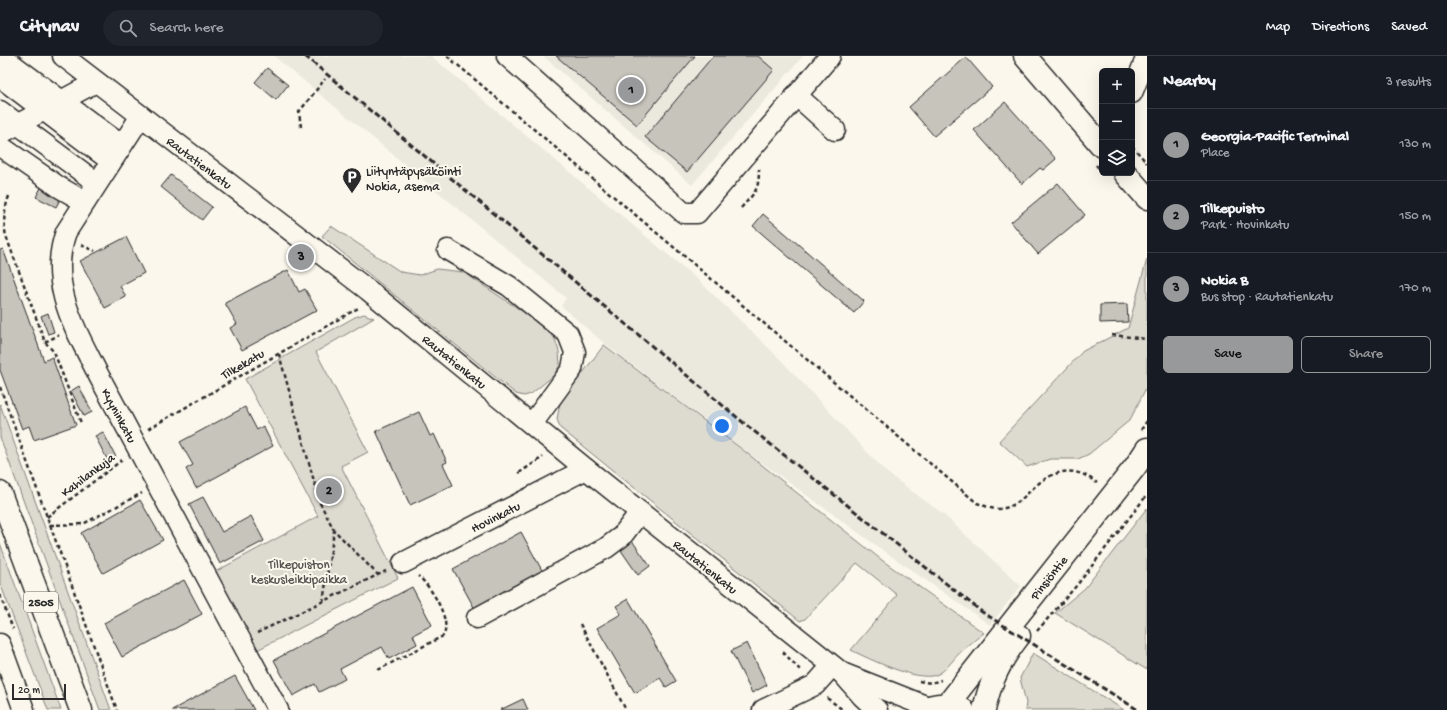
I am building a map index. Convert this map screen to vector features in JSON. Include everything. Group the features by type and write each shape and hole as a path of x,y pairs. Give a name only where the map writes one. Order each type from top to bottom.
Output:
{"main road":[{"path":"1026,56 1099,142"},
{"path":"1128,176 1147,198"},
{"name":"Pinsiöntie","path":"940,708 1135,467 1147,449"},
{"name":"Pinsiöntie","path":"984,710 988,692 1004,656 1147,471"},
{"name":"2505","path":"0,493 81,710"}],"street":[{"path":"1,56 61,100 116,153"},
{"name":"Rautatienkatu","path":"63,56 368,290 586,469 837,669 877,710"},
{"path":"507,56 684,213 698,213 717,191 722,182 830,56"},
{"path":"1135,86 1147,56"},
{"path":"0,77 43,110 116,153"},
{"path":"85,202 2,146 18,124 96,82"},
{"path":"796,95 835,130"},
{"path":"0,111 97,183"},
{"name":"Kyyninkatu","path":"141,116 66,232 61,246 60,277 63,295 79,337 278,710"},
{"path":"448,250 509,286 568,334 575,352 572,370 532,424"},
{"name":"Hovinkatu","path":"403,563 586,469"},
{"path":"478,618 606,548 622,536 640,512"},
{"path":"0,644 5,672 24,710"},
{"path":"763,710 815,685 837,669"},
{"name":"Rautatienkatu","path":"837,669 940,708"}],"path":[{"path":"447,56 977,503 996,509 1012,506 1026,497 1037,484 1053,474 1072,471 1088,476 1099,485"},
{"path":"302,127 299,112 325,79"},
{"path":"1135,149 1147,163"},
{"path":"9,196 4,210 3,221 6,236 45,342 54,352 81,422"},
{"name":"Tilkekatu","path":"135,444 143,431 364,305"},
{"path":"1112,336 1147,339"},
{"path":"279,354 320,503 334,530 378,575"},
{"path":"0,387 117,710"},
{"name":"Kahilankuja","path":"47,517 128,456 135,444"},
{"path":"519,474 545,456"},
{"path":"50,524 83,524 146,490"},
{"path":"1035,634 1146,497"},
{"path":"323,602 334,530"},
{"path":"240,641 403,563 423,580 437,600 445,619 446,632 443,636 378,670"},
{"path":"580,624 626,710"},
{"path":"915,681 931,683 945,678"}],"shaded area":[{"path":"274,56 431,56 697,279 779,358 886,472 943,514 1021,586 990,625 874,544 743,449 605,344 561,306 566,298"},
{"path":"543,56 803,56 692,185"}],"green space":[{"path":"331,226 401,272 420,275 437,269 463,272 552,331 559,351 560,365 553,376 531,394 524,396 516,394 322,236"},
{"path":"1147,259 1147,386 1130,420 1089,454 1078,459 1050,459 1027,467 999,441 1083,351 1128,328"},
{"name":"Tilkepuiston keskusleikkipaikka","path":"364,314 374,318 316,352 368,452 341,466 398,578 257,650 215,572 318,516 245,379 355,317"},
{"path":"604,345 743,450 883,561 984,633 960,653 944,670 936,675 928,676 906,673 869,659 851,650 897,595 857,563 805,619 800,621 560,428 557,419 560,403"},
{"path":"0,404 111,710 100,710 0,437"},
{"path":"1147,508 1147,670 1055,613 1085,588"},
{"path":"0,543 61,710 48,710 0,583"},
{"path":"1033,653 1124,710 1025,710 1026,703 1020,678"}],"building":[{"path":"556,56 695,56 637,125"},
{"path":"713,56 758,56 774,70 687,172 645,137"},
{"path":"966,57 992,87 934,136 909,107"},
{"path":"267,68 288,85 276,100 255,82"},
{"path":"1005,102 1056,159 1043,170 1040,168 1022,184 974,130"},
{"path":"171,175 212,207 202,220 161,187"},
{"path":"1058,183 1085,215 1038,254 1011,222"},
{"path":"43,184 63,194 56,207 36,197"},
{"path":"763,214 864,301 854,313 753,226"},
{"path":"126,237 144,273 120,286 126,297 105,308 80,261"},
{"path":"3,249 44,361 52,357 76,425 34,440 29,426 22,429 0,370 0,250"},
{"path":"288,270 299,292 305,289 317,310 242,350 230,328 237,324 225,303"},
{"path":"1127,304 1128,322 1100,323 1100,305"},
{"path":"48,313 54,332 48,334 41,316"},
{"path":"79,386 92,412 84,416 71,391"},
{"path":"245,407 257,430 263,426 273,446 196,488 186,469 193,465 180,442"},
{"path":"419,412 430,436 434,434 447,462 443,464 453,485 410,505 376,431"},
{"path":"103,432 116,457 108,461 95,436"},
{"path":"203,497 222,532 251,516 264,541 220,564 189,504"},
{"path":"140,500 163,540 103,573 81,533"},
{"path":"521,532 544,574 476,611 453,569"},
{"path":"630,538 650,566 638,575 618,546"},
{"path":"184,580 202,614 122,657 104,623"},
{"path":"412,587 432,625 413,635 417,644 389,659 382,647 340,669 345,679 319,692 315,684 293,696 274,660"},
{"path":"628,599 676,681 666,687 660,678 635,693 597,628 621,614 616,606"},
{"path":"747,643 767,685 752,693 731,651"},
{"path":"235,676 254,710 172,710"},
{"path":"523,699 528,710 500,710"}],"railway":[{"path":"305,56 745,424 982,612 1138,710"}],"place":[{"name":"Georgia-Pacific Terminal","path":"631,90"},
{"name":"Liityntäpysäköinti Nokia, asema","path":"352,194"},
{"name":"Nokia B","path":"301,257"},
{"name":"Tilkepuisto","path":"329,491"}]}
